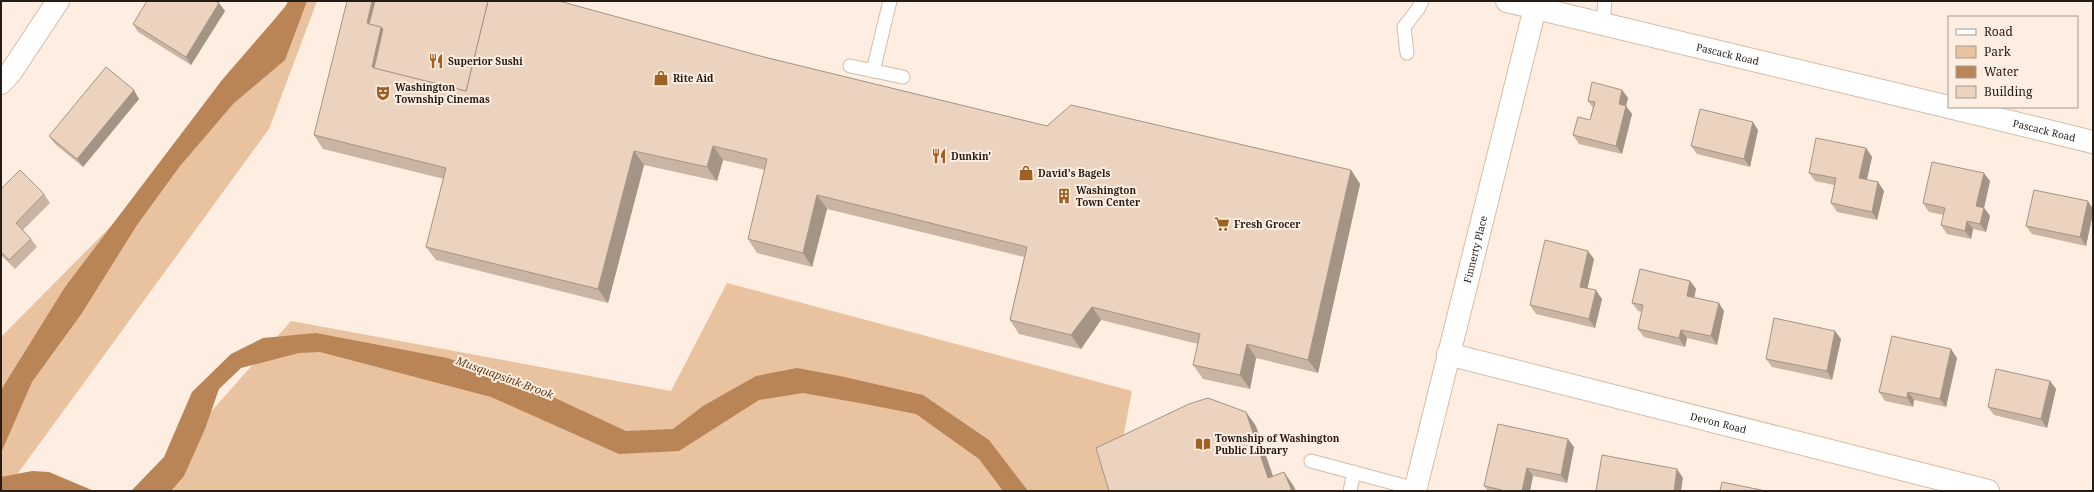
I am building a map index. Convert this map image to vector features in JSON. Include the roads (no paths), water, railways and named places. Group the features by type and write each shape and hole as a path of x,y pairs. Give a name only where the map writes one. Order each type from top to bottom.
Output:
{"street":[{"path":"1,83 11,72 58,1"},
{"name":"Pascack Road","path":"1507,1 1948,107"},
{"name":"Finnerty Place","path":"1416,490 1448,354 1535,8"},
{"name":"Pascack Road","path":"1953,108 2093,142"},
{"name":"Devon Road","path":"1448,354 1988,491"}],"lane":[{"path":"872,70 890,1"},
{"path":"1407,54 1404,27 1418,10 1422,1"},
{"path":"1603,23 1605,1"},
{"path":"850,66 903,77"},
{"path":"1311,461 1416,490"},
{"path":"1350,491 1354,472"}],"water":[{"path":"288,1 307,1 285,60 234,103 180,166 137,225 82,313 32,382 1,453 1,390 65,287 222,80 286,6"},
{"name":"Musquapsink Brook","path":"316,333 447,358 512,378 626,431 673,429 703,406 756,376 797,368 840,376 923,395 989,440 1028,491 1003,491 979,459 916,414 803,393 759,400 679,451 619,454 491,397 320,352 299,353 241,368 219,389 205,429 184,476 171,491 103,491 132,490 164,457 192,392 231,354 263,338"},
{"path":"32,471 49,472 94,491 1,491 1,477"}],"place":[{"name":"Superior Sushi","path":"436,61"},
{"name":"Rite Aid","path":"661,78"},
{"name":"Washington Township Cinemas","path":"383,93"},
{"name":"Dunkin'","path":"939,156"},
{"name":"David's Bagels","path":"1026,173"},
{"name":"Washington Town Center","path":"1064,196"},
{"name":"Fresh Grocer","path":"1222,224"},
{"name":"Township of Washington Public Library","path":"1203,444"}]}
